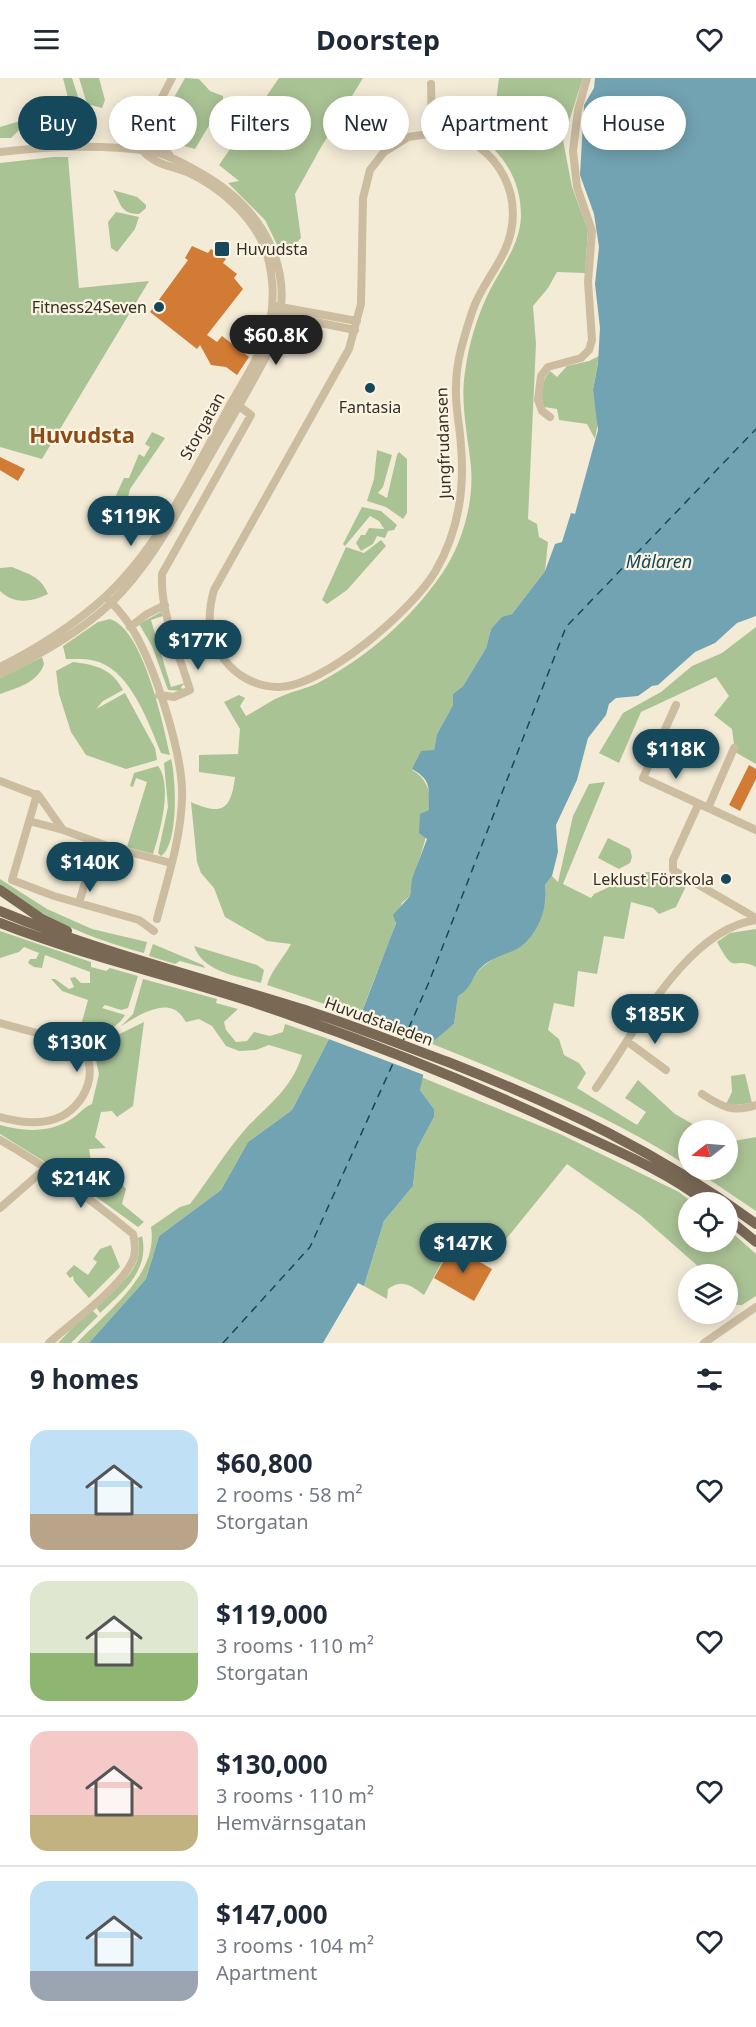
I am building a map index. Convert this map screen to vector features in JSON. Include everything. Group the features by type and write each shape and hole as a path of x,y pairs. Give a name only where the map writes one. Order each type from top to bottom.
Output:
{"main road":[{"path":"0,890 42,919 108,951"},
{"name":"Huvudstaleden","path":"0,911 108,951 243,995 372,1044 533,1112 666,1176 690,1192"},
{"name":"Huvudstaleden","path":"0,923 82,953 362,1029 540,1099 601,1127 672,1166 756,1224"},
{"path":"738,1227 756,1242"}],"street":[{"path":"164,96 172,78"},
{"path":"550,417 542,411 537,400 541,376 548,367 581,358 589,350 592,340 588,282 592,231 577,187 573,151 576,121 587,78"},
{"path":"431,84 431,96"},
{"name":"Jungfrudansen","path":"421,134 408,137 394,145 376,160 366,178 363,198 361,304 349,349 217,585 210,611 213,640 227,664 249,681 278,687 301,682 318,674 358,648 395,619 430,581 444,556 456,524 462,492 456,387 461,347 478,296 504,254 510,236 513,206 501,169 483,150"},
{"name":"Storgatan","path":"0,152 84,146 152,151 187,166"},
{"name":"Storgatan","path":"1,668 39,647 108,599 161,527 270,350 276,310 278,267 269,240 255,218 228,190 162,150"},
{"name":"Storgatan","path":"143,151 150,160 188,173 206,183 242,211 258,233 268,257 276,310"},
{"path":"276,310 357,321"},
{"path":"276,310 355,330"},
{"path":"159,695 174,697 190,690 165,605 162,574 251,415 236,404"},
{"path":"108,599 130,627 148,658 176,747 180,768 182,797 179,830 157,919"},
{"path":"130,627 147,614 165,605"},
{"path":"676,705 643,778 756,831"},
{"path":"708,808 734,748"},
{"path":"0,781 37,794 63,830"},
{"path":"37,794 12,880 139,920 154,931"},
{"path":"698,805 673,860 673,870 756,919"},
{"path":"29,820 97,842 171,862"},
{"path":"80,903 97,842"},
{"path":"596,1088 664,990 706,943 728,927 756,919"},
{"path":"0,1023 74,1043 83,1048 90,1068 84,1096 62,1116 46,1121 21,1122 0,1117"},
{"path":"628,1042 666,1070"},
{"path":"702,1094 724,1109 740,1110 756,1105"},
{"path":"0,1140 47,1167 133,1234 135,1247 131,1263 119,1279 49,1343"},
{"path":"0,1208 47,1167"},
{"path":"704,1343 756,1307"}],"green space":[{"path":"63,78 72,78 78,96 68,96"},
{"path":"79,78 99,78 105,100 102,108 97,107 97,96 85,96"},
{"path":"185,78 199,79 210,91 223,96 209,96 209,126 197,146 197,96 175,96"},
{"path":"279,78 363,78 352,96 323,96 323,144 295,194 301,238 283,257 265,220 228,183 239,181 219,165 229,150 311,150 311,96 267,96"},
{"path":"499,78 583,78 569,121 569,96 497,96"},
{"path":"18,122 18,131 11,138 0,138 0,127"},
{"path":"495,150 565,150 572,187 588,230 585,273 557,272 548,288 533,306 536,344 528,519 537,524 539,537 548,542 545,571 512,614 502,618 491,629 486,648 463,686 453,694 453,705 437,734 434,750 412,770 424,780 430,794 428,828 410,896 402,903 362,1012 355,1014 267,985 291,944 267,941 225,917 214,888 201,873 197,862 191,802 210,809 217,809 223,807 231,797 235,777 199,772 199,755 238,754 240,729 224,702 239,695 245,698 240,706 246,716 277,698 316,684 334,674 369,650 401,623 441,575 455,551 465,523 471,495 471,467 463,396 469,351 485,300 510,255 520,227 519,194 512,174"},
{"path":"68,157 79,288 149,281 42,459 0,447 0,163"},
{"path":"113,190 137,197 146,205 146,208 139,214 128,212 122,207"},
{"path":"116,212 139,217 135,229 117,252 111,248 108,222"},
{"path":"599,356 593,390 598,422 595,439 587,424 559,420 557,409 544,407 542,393 543,384 550,371 557,377 567,366"},
{"path":"152,432 165,438 130,489 124,513 114,530 108,526 106,518 112,517 114,511 110,508 124,478 129,478 139,454 144,457 150,447 145,444"},
{"path":"377,450 392,455 383,487 378,493 387,498 397,455 399,452 407,459 407,513 403,519 386,507 367,501 374,479"},
{"path":"362,507 381,511 397,525 394,530 388,531 385,538 377,536 373,544 361,551 356,543 361,535 365,535 369,528 384,529 379,521 370,516 345,546 343,544"},
{"path":"381,540 386,546 347,590 327,604 322,600 346,547 364,553"},
{"path":"12,567 38,579 48,594 23,601 11,598 0,591 0,568"},
{"path":"161,612 163,616 151,620 171,687 185,683 181,687 183,691 168,690 152,646 139,624"},
{"path":"110,619 122,626 142,658 157,701 170,755 161,753 138,701 121,677 111,668 99,662 87,659 66,659 63,646 98,622"},
{"path":"756,627 756,764 735,752 732,729 714,715 729,696 716,677 641,712 619,763 599,753 623,713 661,692 692,666 722,653"},
{"path":"42,657 44,664 37,676 26,684 0,694 0,678"},
{"path":"73,662 96,666 113,677 123,690 103,701 96,709 125,693 155,748 157,760 126,769 86,755 71,732 59,694 56,671"},
{"path":"171,759 175,810 171,838 167,849 161,856 158,853 168,807 164,763"},
{"path":"158,766 165,785 165,796 162,821 153,854 127,847 147,782 136,778 133,787 130,786 134,773"},
{"path":"605,782 563,884 591,898 594,894 640,873 661,873 687,884 676,907 659,914 653,908 631,902 624,939 604,936 597,974 578,971 574,1007 554,1003 548,1030 559,1039 564,1055 579,1063 586,1073 577,1088 637,1125 646,1112 625,1098 638,1080 675,1114 686,1120 678,1120 678,1160 594,1114 430,1043 454,1024 458,995 466,989 477,972 528,932 543,911 546,899 545,885 552,876 558,882 573,816 589,784"},
{"path":"608,838 630,849 632,857 630,863 619,869 598,858"},
{"path":"0,879 47,909 92,929 147,942 144,953 69,927 17,898 0,886"},
{"path":"756,929 756,967 731,963 717,942 730,933"},
{"path":"0,931 91,962 91,967 106,971 110,968 138,976 128,1008 121,1010 105,1005 102,1008 125,1015 104,1033 91,1037 78,1036 88,1000 62,991 51,979 55,979 69,989 74,987 70,978 75,977 81,983 90,983 90,972 45,955 42,968 34,967 28,963 30,959 36,959 39,953 24,947 19,952 0,958"},
{"path":"153,944 203,965 205,968 180,961 175,964 149,956"},
{"path":"194,946 257,965 264,970 261,983 222,972 205,962 198,955"},
{"path":"143,979 217,999 216,1003 238,1009 224,1022 226,1030 236,1042 247,1041 254,1032 270,1036 283,1032 285,1024 329,1039 292,1110 248,1142 221,1190 159,1236 146,1279 89,1343 77,1343 139,1277 147,1261 151,1244 151,1227 180,1207 190,1204 241,1134 287,1085 302,1055 269,1045 256,1050 239,1051 226,1046 212,1026 199,1019 186,1022 175,1010 167,1008 150,1010 120,1027 133,1014"},
{"path":"144,1022 133,1106 117,1117 112,1111 101,1112 95,1137 106,1148 89,1149 91,1161 79,1166 74,1180 0,1134 0,1125 28,1130 47,1129 65,1123 92,1104 99,1074 93,1047"},
{"path":"745,1074 752,1103 725,1106 732,1092 731,1076"},
{"path":"421,1077 560,1134 679,1192 678,1249 641,1216 567,1164 494,1254 455,1238 424,1295 407,1284 398,1284 388,1289 387,1299 364,1286 384,1221 413,1186 417,1149 434,1117 434,1109 420,1090"},
{"path":"756,1137 756,1211 738,1199 738,1192 728,1192 710,1180 738,1180 738,1140"},
{"path":"95,1167 111,1170 126,1189 122,1204 144,1222 138,1227 84,1188 89,1188 92,1169"},
{"path":"142,1236 142,1260 138,1270 126,1288 100,1313 96,1307 128,1277 133,1269 139,1250 138,1238"},
{"path":"738,1238 756,1254 756,1296 738,1305 738,1264 696,1264 682,1252 738,1252"},
{"path":"111,1245 120,1267 89,1298 74,1281 73,1276 70,1278 66,1273 74,1265 88,1275 97,1262 93,1259 100,1249"},
{"path":"91,1309 98,1316 71,1343 58,1343"}],"water":[{"name":"Mälaren","path":"595,78 756,78 756,616 737,623 715,643 695,652 658,685 652,686 638,696 616,698 609,704 606,715 588,738 577,780 556,825 558,852 552,876 545,885 545,902 540,921 524,944 492,960 480,969 467,989 458,996 454,1024 430,1044 420,1090 434,1109 434,1117 417,1149 413,1186 384,1221 364,1286 358,1283 323,1343 89,1343 146,1279 159,1236 221,1190 248,1142 292,1110 329,1039 362,1012 396,923 393,915 410,896 412,879 427,839 419,833 420,814 429,810 428,786 419,773 412,769 421,751 434,750 437,734 453,705 453,694 463,686 486,648 491,629 502,617 512,614 545,571 555,544 562,542 571,513 575,514 598,430 593,390 598,363 600,328 595,284 599,247 594,214 580,175 581,150 686,150 686,96 589,96 594,88"}],"pier":[{"path":"352,1016 433,1045 424,1075 326,1038"}],"building":[{"path":"192,246 208,253 211,249 226,259 223,263 237,274 234,278 243,289 207,335 217,342 222,336 249,357 237,375 226,367 211,365 200,345 197,349 150,312 188,260 185,258"},
{"path":"0,457 25,469 18,481 0,470"},
{"path":"749,765 756,769 756,779 740,811 729,805"},
{"path":"452,1246 492,1269 474,1301 434,1278"}],"ferry route":[{"path":"403,1041 429,982 566,627 756,429"},
{"path":"223,1343 310,1247 395,1059"}],"place":[{"name":"Huvudsta","path":"222,249"},
{"name":"Fitness24Seven","path":"159,307"},
{"name":"Fantasia","path":"370,388"},
{"name":"Leklust Förskola","path":"726,879"}],"district":[{"name":"Huvudsta","path":"82,435"}]}
